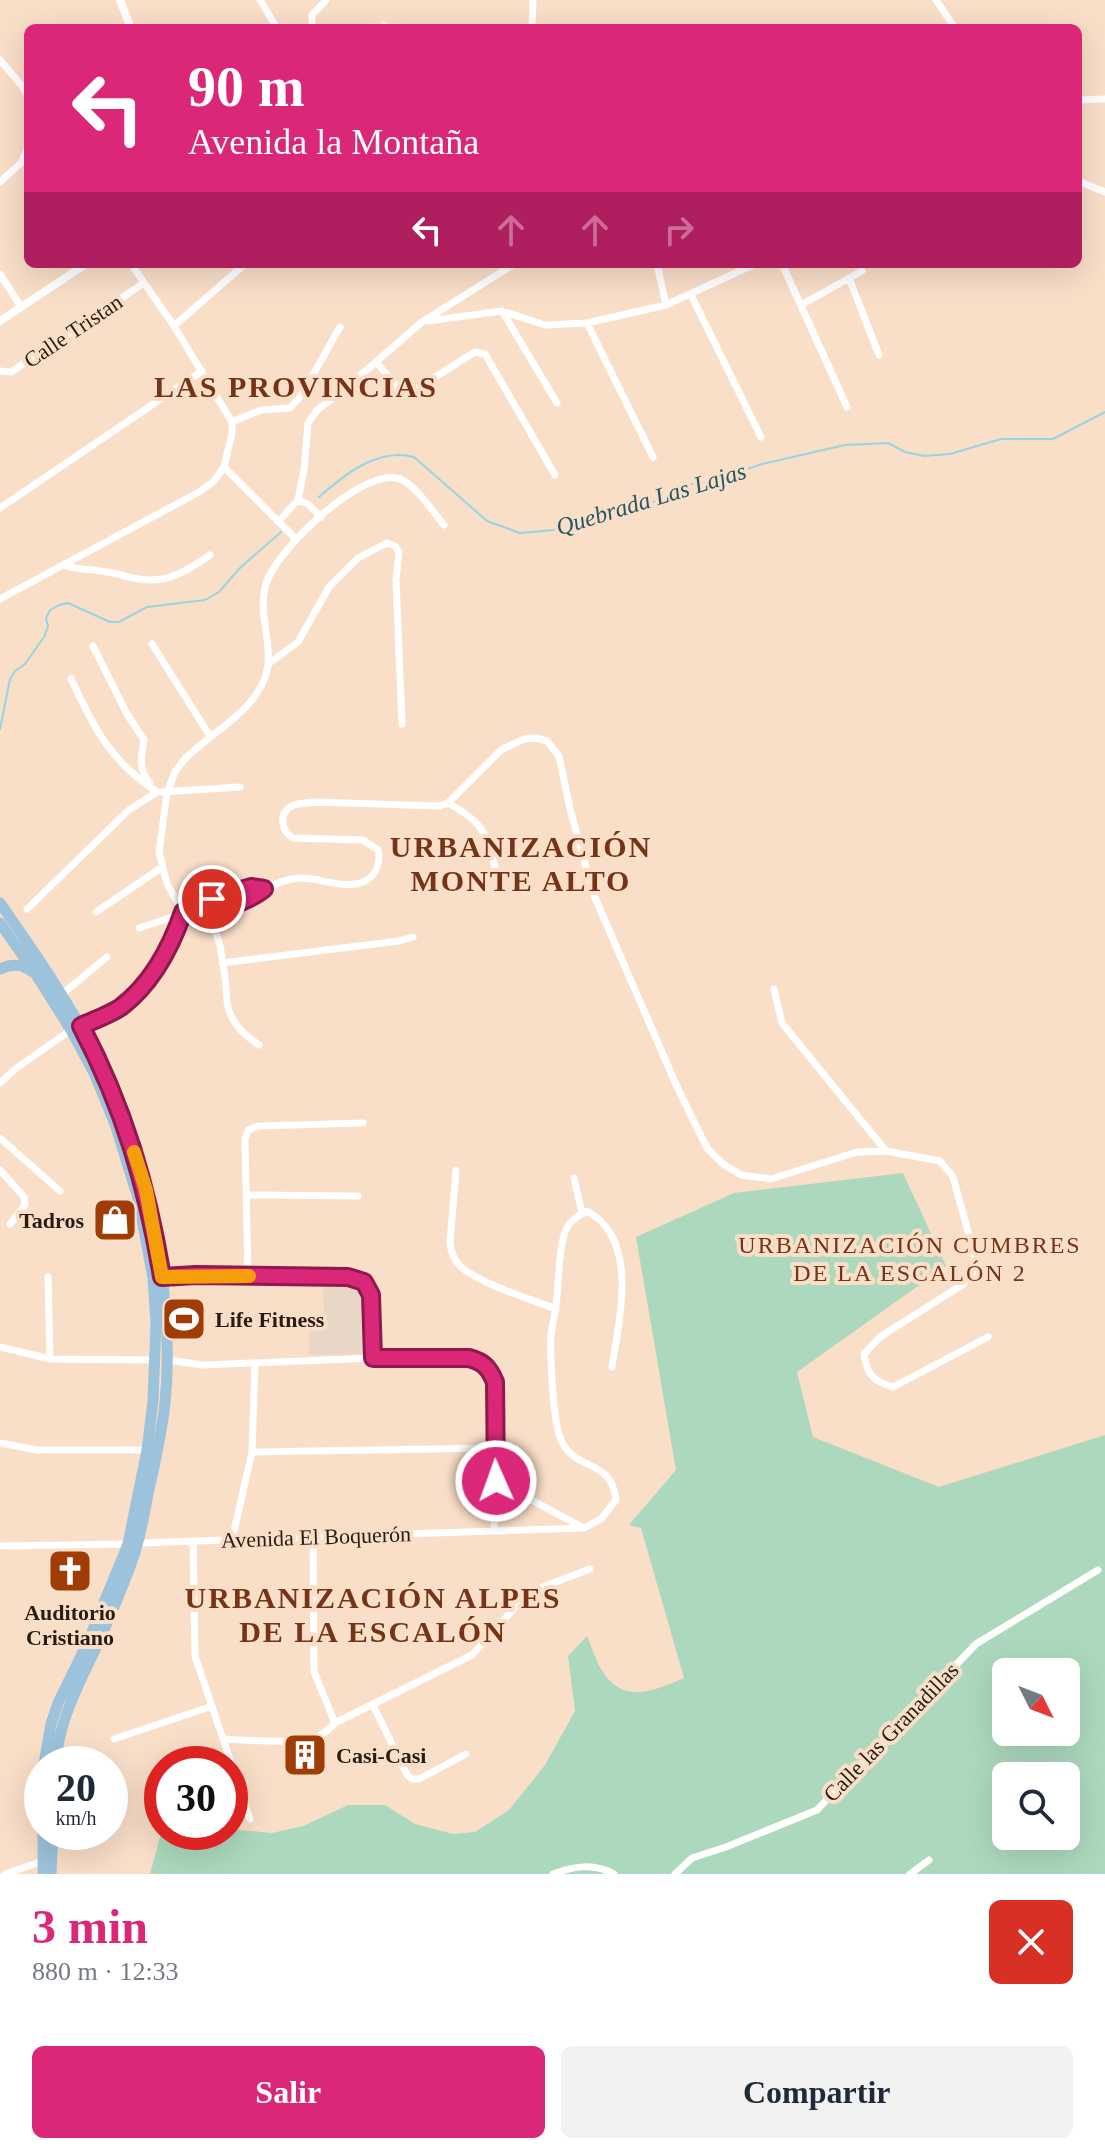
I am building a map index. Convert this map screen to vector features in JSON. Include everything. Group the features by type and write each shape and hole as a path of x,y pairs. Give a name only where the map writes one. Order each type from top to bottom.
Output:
{"main road":[{"path":"0,903 61,995 116,1127 138,1198 153,1278 164,1411 133,1544 58,1703 47,1746"},
{"path":"0,923 104,1071 146,1190 162,1277 160,1360 129,1571 68,1708 59,1746"},
{"path":"0,969 18,965 35,973"},
{"path":"43,1850 43,1874"},
{"path":"51,1874 52,1850"}],"street":[{"path":"120,0 129,24"},
{"path":"260,0 275,24"},
{"path":"312,24 312,15 326,0"},
{"path":"532,24 533,0"},
{"path":"936,0 952,24"},
{"path":"0,60 24,89"},
{"path":"1082,100 1105,99"},
{"path":"0,182 24,157"},
{"path":"1082,183 1105,192"},
{"path":"0,321 80,268"},
{"path":"0,599 199,492 214,481 224,467 232,422 174,326 134,268"},
{"path":"174,326 240,268"},
{"path":"278,522 298,500 308,423 317,410 422,322 508,268"},
{"path":"658,268 666,305"},
{"path":"422,322 502,311 545,325 587,323 666,305 747,268"},
{"path":"784,268 847,407"},
{"path":"801,305 862,271"},
{"path":"0,274 21,307"},
{"path":"849,278 879,355"},
{"name":"Calle Tristan","path":"0,371 11,372 144,283"},
{"path":"691,295 761,437"},
{"path":"502,311 557,403"},
{"path":"587,323 653,457"},
{"path":"232,422 261,410 290,408 301,396 340,327"},
{"path":"376,362 400,390 408,394 475,352 485,354 555,475"},
{"path":"0,508 202,371"},
{"path":"224,467 296,539"},
{"path":"0,1083 15,1069 76,1028 118,1009 144,986 175,936 183,912 167,884 159,852 167,793 183,761 250,703 265,679 268,664 262,611 266,583 280,559 296,539 321,517 364,485 380,479 396,478 407,482 444,525"},
{"path":"298,500 308,504 321,517"},
{"path":"268,664 298,642 329,587 358,558 387,543 395,546 399,552 396,580 402,724"},
{"path":"63,565 134,578 161,579 189,570 210,555"},
{"path":"152,644 210,736"},
{"path":"93,646 127,714 144,740 142,774 157,792"},
{"path":"71,679 91,722 109,750 133,776 157,792 240,787"},
{"path":"139,928 183,912 214,909 242,901 264,889 298,878 349,885 369,880 380,857 378,850 363,840 293,838 283,830 282,821 288,810 295,804 314,802 430,807 448,803 501,750 524,739 547,741 559,756 593,893 707,1148 723,1164 741,1175 771,1179 857,1152 886,1151 940,1161 953,1177 975,1257 974,1271 962,1285 880,1337 864,1354 866,1369 878,1382 893,1387 988,1337"},
{"path":"27,909 129,810 157,792"},
{"path":"448,803 475,821 487,836 496,871"},
{"path":"96,912 161,868"},
{"path":"194,910 206,917 215,929 228,1010 244,1035 259,1045"},
{"path":"222,963 369,946 413,937"},
{"path":"61,995 107,957"},
{"path":"774,989 782,1023 886,1151"},
{"path":"248,1276 245,1139 248,1130 258,1126 363,1123"},
{"path":"0,1138 60,1191"},
{"path":"0,1170 24,1197 25,1205 10,1224"},
{"path":"456,1170 450,1243 451,1254 458,1264 498,1287 556,1309"},
{"path":"574,1178 582,1213"},
{"path":"247,1195 358,1196"},
{"path":"496,1481 584,1528 601,1519 616,1500 612,1481 606,1474 570,1453 556,1425 551,1335 561,1253 566,1228 577,1215 587,1211 599,1218 608,1229 622,1268 623,1288 612,1367"},
{"path":"48,1277 50,1359"},
{"path":"162,1277 348,1277 364,1282 371,1295 373,1358"},
{"path":"0,1347 50,1359 160,1360 204,1365 373,1358 469,1358 481,1361 490,1370 495,1382 494,1531"},
{"path":"232,1540 252,1452 255,1363"},
{"path":"0,1443 37,1450 147,1450"},
{"path":"252,1452 495,1448"},
{"name":"Avenida El Boquerón","path":"0,1546 584,1528"},
{"path":"313,1537 314,1672 335,1723"},
{"path":"193,1541 195,1656 250,1819"},
{"path":"223,1739 315,1738 335,1723 472,1655 520,1602 540,1588 590,1569"},
{"name":"Calle las Granadillas","path":"675,1874 692,1858 817,1810 976,1644 1098,1570"},
{"path":"373,1705 407,1775 412,1779 419,1779 466,1754"},
{"path":"114,1739 212,1706"},
{"path":"910,1874 929,1860"},
{"path":"5,1874 43,1861"},
{"path":"553,1874 592,1866 614,1874"}],"shaded area":[{"path":"323,1280 348,1280 361,1284 367,1296 368,1354 309,1355 309,1317 324,1316"}],"green space":[{"path":"903,1173 946,1266 797,1372 813,1437 939,1487 1105,1435 1105,1874 150,1874 157,1850 248,1850 248,1831 272,1833 303,1826 348,1805 385,1805 415,1824 453,1834 475,1832 509,1810 545,1765 575,1711 568,1656 587,1636 603,1672 621,1689 641,1692 684,1678 641,1528 629,1525 676,1470 636,1237 734,1193"}],"waterway":[{"name":"Quebrada Las Lajas","path":"319,497 362,465 375,459 401,455 414,457 487,521 520,533 566,529 602,520 617,511 662,500 685,485 709,482 762,464 845,445 888,443 905,452 924,456 950,454 1001,439 1053,439 1105,412"},
{"name":"Quebrada Las Lajas","path":"0,729 10,679 44,637 50,610 68,603 110,622 119,622 147,607 205,600 219,592 240,568 281,532"}],"slow traffic":[{"path":"134,1152 146,1190 162,1277 249,1276"}],"place":[{"name":"Tadros","path":"115,1220"},
{"name":"Life Fitness","path":"184,1319"},
{"name":"Auditorio Cristiano","path":"70,1571"},
{"name":"Casi-Casi","path":"305,1755"}],"district":[{"name":"LAS PROVINCIAS","path":"296,386"},
{"name":"URBANIZACIÓN MONTE ALTO","path":"521,863"},
{"name":"URBANIZACIÓN CUMBRES DE LA ESCALÓN 2","path":"910,1259"},
{"name":"URBANIZACIÓN ALPES DE LA ESCALÓN","path":"373,1614"}],"route":[{"path":"212,899 251,887 264,889 251,898 214,909 183,912 175,936 144,986 118,1009 81,1026 122,1115 146,1190 162,1277 348,1277 364,1282 371,1295 373,1358 469,1358 481,1361 490,1370 495,1382 496,1481"}]}
